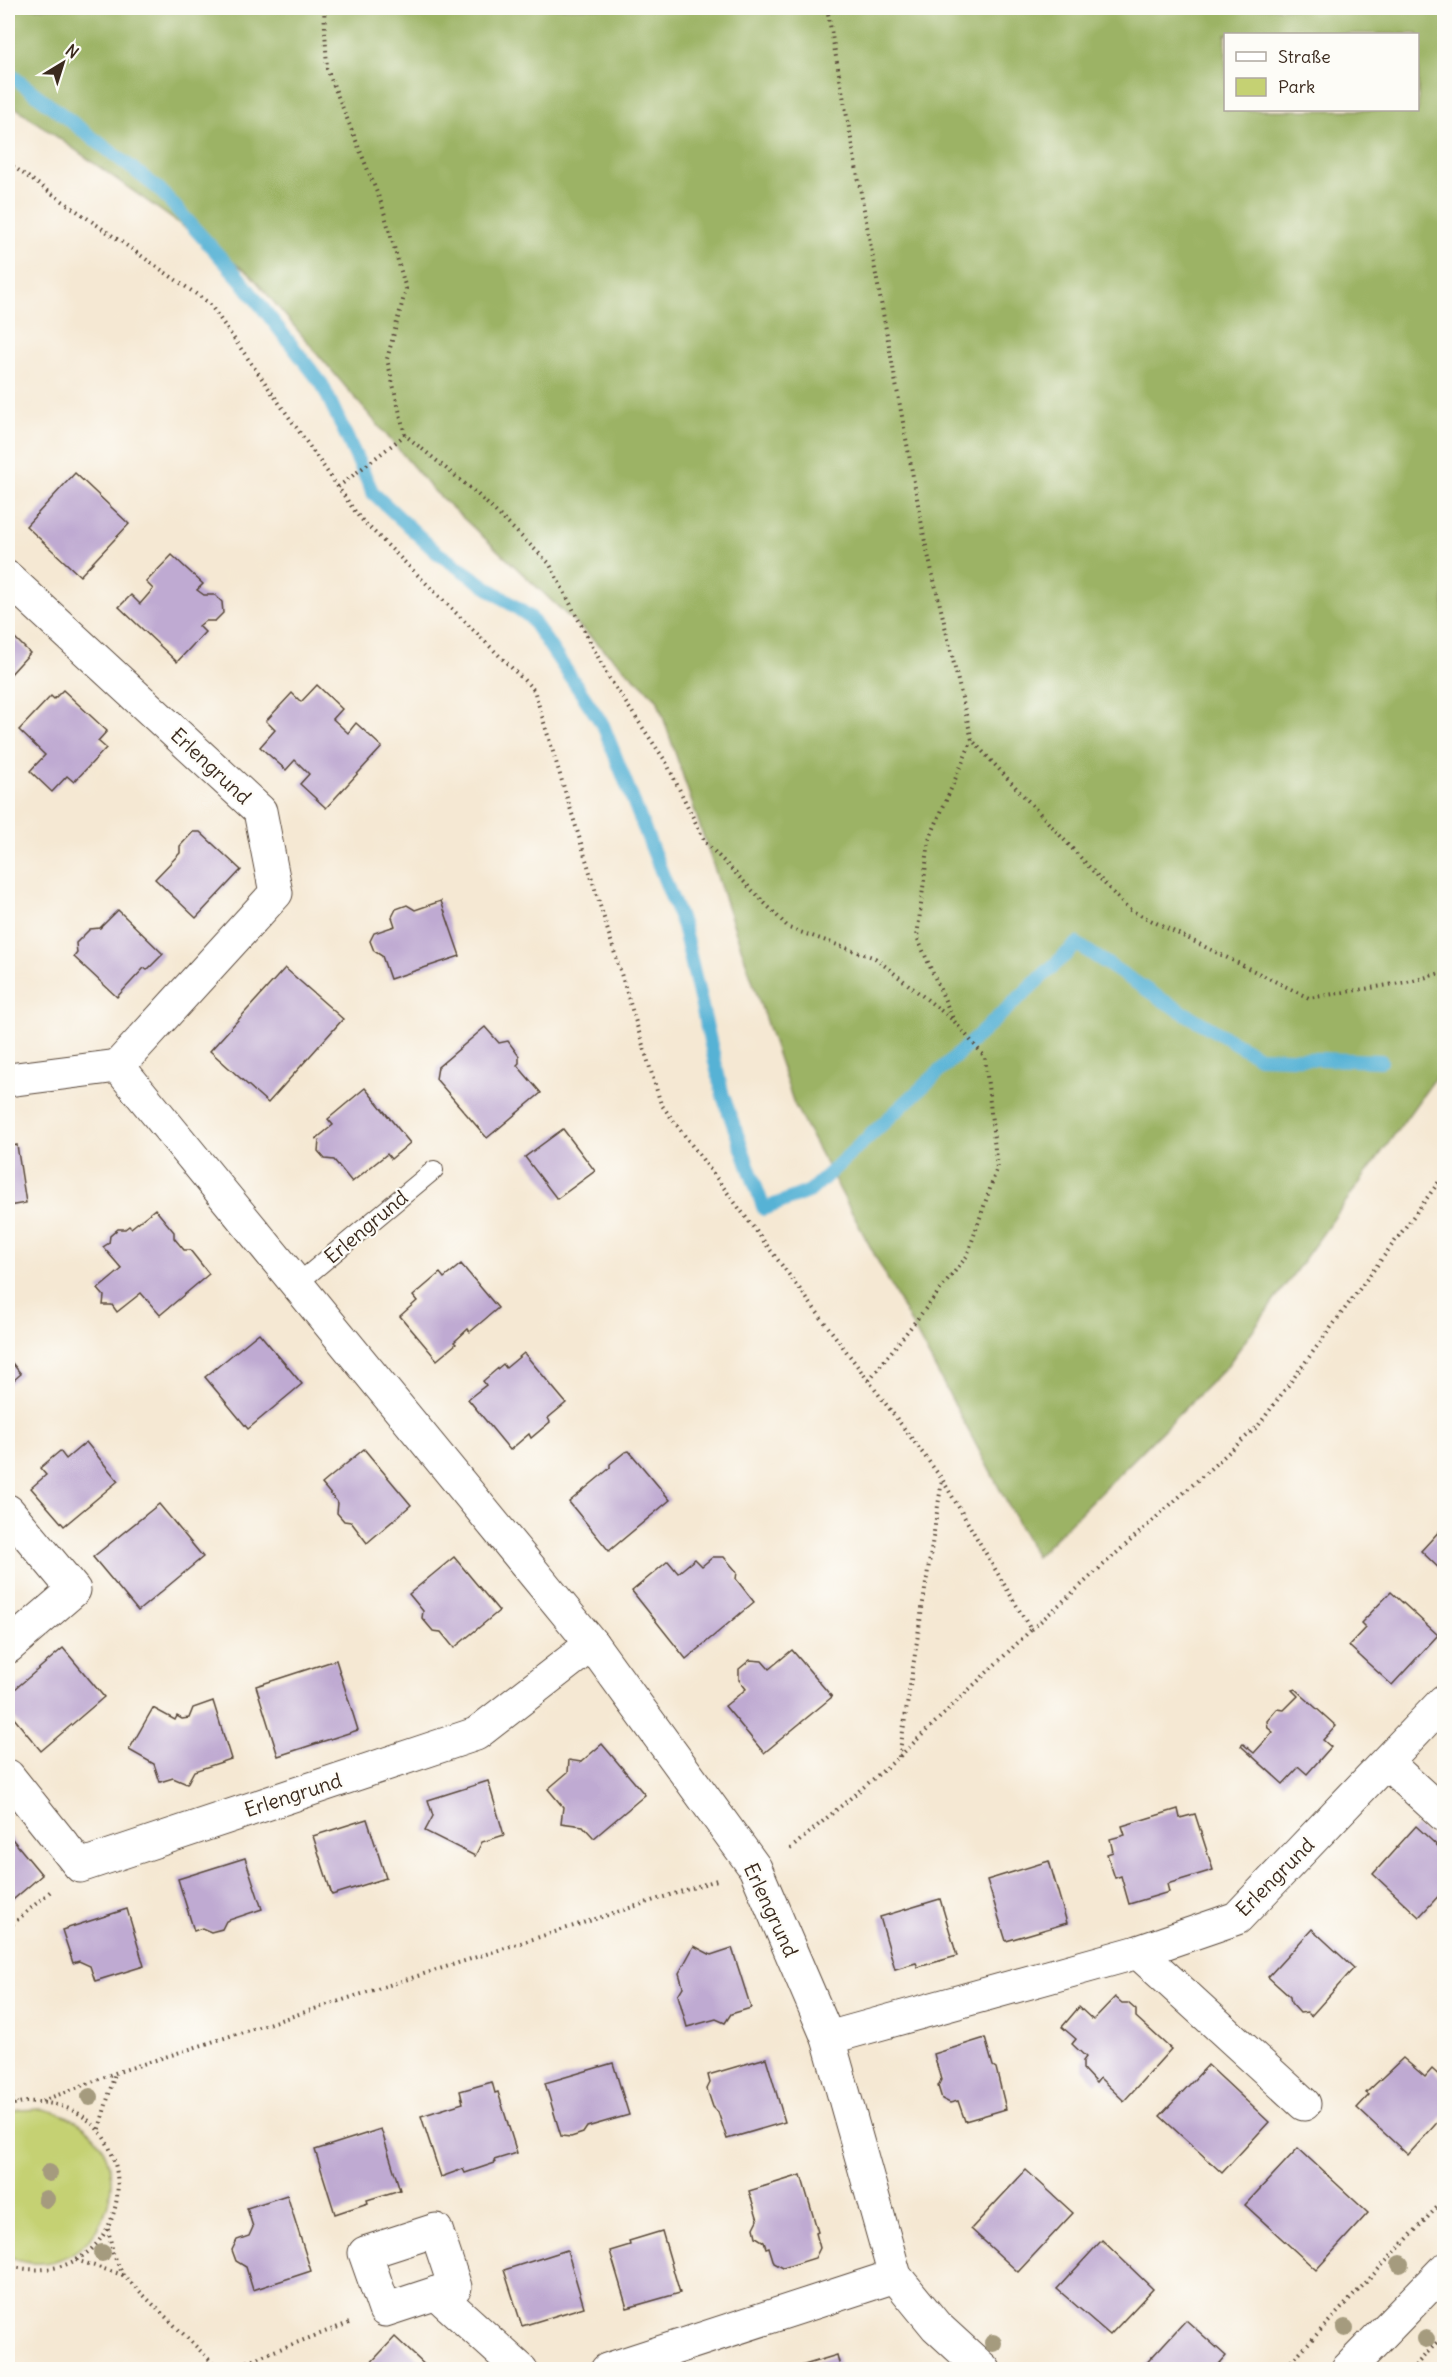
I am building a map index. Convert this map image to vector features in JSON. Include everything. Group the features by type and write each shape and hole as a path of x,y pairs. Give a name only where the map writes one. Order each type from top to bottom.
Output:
{"street":[{"name":"Erlengrund","path":"8,578 260,811 276,893 118,1066 592,1644 755,1868 828,2038 895,2276 936,2326 984,2370"},
{"path":"8,1080 118,1066"},
{"path":"8,1511 18,1544 74,1590 8,1647"},
{"name":"Erlengrund","path":"80,1866 476,1734 592,1644"},
{"name":"Erlengrund","path":"828,2038 1138,1952 1237,1918 1444,1701"},
{"path":"1387,1763 1444,1815"},
{"path":"8,1776 80,1866"},
{"path":"1138,1952 1304,2104"},
{"path":"436,2230 455,2287 436,2293 385,2310 365,2253 436,2230"},
{"path":"1347,2370 1444,2270"},
{"path":"607,2370 895,2276"},
{"path":"436,2293 521,2370"}],"lane":[{"name":"Erlengrund","path":"297,1284 434,1170"}],"path":[{"path":"324,8 327,69 382,204 406,289 387,359 405,435 475,492 549,563 609,678 666,762 705,842 789,928 875,958 954,1021 985,1057 997,1168 967,1256 869,1380"},
{"path":"827,8 925,542 972,740 1128,909 1256,972 1309,998 1413,981 1444,972"},
{"path":"8,163 209,303 359,517 534,690 661,1104 942,1479 1031,1630"},
{"path":"338,487 405,435"},
{"path":"954,1021 917,937 929,840 972,740"},
{"path":"8,2106 42,2101 115,2073 755,1868 796,1846 898,1758 1031,1630 1258,1426 1444,1176"},
{"path":"898,1758 942,1479"},
{"path":"8,1928 80,1866"},
{"path":"99,2130 115,2073"},
{"path":"8,2094 17,2103"},
{"path":"8,2266 32,2270 54,2268 75,2260 93,2246 108,2229 116,2208 119,2186 116,2163 106,2140 89,2121 68,2107 42,2101"},
{"path":"1283,2370 1444,2200"},
{"path":"108,2229 112,2253 123,2275 222,2370 385,2310"},
{"path":"75,2260 123,2275"},
{"path":"1411,2370 1444,2335"}],"green space":[{"path":"8,8 1444,8 1444,1066 1227,1366 1036,1557 794,1104 657,699 433,490 250,274 8,102"},
{"path":"42,2109 64,2115 92,2133 107,2158 111,2186 105,2214 90,2238 68,2256 40,2263 8,2257 8,2114 19,2110"}],"building":[{"path":"75,473 129,524 80,576 26,526"},
{"path":"172,555 203,584 197,590 204,595 215,595 222,602 223,613 215,621 205,621 199,626 205,632 177,662 119,607 131,595 140,604 153,589 146,582"},
{"path":"8,631 30,653 8,677"},
{"path":"317,685 342,709 333,719 348,733 356,723 382,747 326,808 300,784 309,774 295,760 286,770 260,747 275,730 266,721 292,693 301,702"},
{"path":"63,690 107,731 98,741 106,748 74,782 67,776 52,792 30,771 45,755 19,730 51,696 54,699"},
{"path":"193,832 200,832 241,870 196,918 155,879 180,853 180,846"},
{"path":"441,901 460,956 390,979 382,956 374,951 370,941 374,933 395,926 392,917 396,909 407,905 415,910"},
{"path":"118,910 163,954 147,970 144,968 117,997 74,957 77,953 76,943 90,929 100,928"},
{"path":"285,968 343,1019 268,1103 210,1051"},
{"path":"485,1027 499,1043 508,1041 519,1056 517,1065 541,1093 487,1138 436,1079 438,1067"},
{"path":"365,1088 410,1143 391,1159 387,1154 352,1182 334,1160 325,1159 318,1151 319,1141 316,1139 333,1125 328,1119"},
{"path":"563,1129 595,1171 557,1199 525,1157"},
{"path":"17,1145 26,1203 8,1206 8,1147"},
{"path":"155,1209 174,1232 174,1238 184,1250 190,1250 209,1274 160,1315 141,1293 117,1312 112,1305 103,1305 104,1296 98,1289 122,1269 103,1247 109,1243 110,1236 118,1229 125,1229 129,1226 131,1228"},
{"path":"461,1264 498,1308 470,1332 468,1329 454,1342 456,1344 437,1360 400,1316 417,1301 413,1296 440,1273 444,1278"},
{"path":"259,1333 302,1384 248,1429 205,1377"},
{"path":"524,1353 566,1403 548,1418 550,1422 531,1438 529,1434 510,1450 468,1399 486,1385 483,1381 503,1364 506,1368"},
{"path":"8,1358 21,1374 8,1385"},
{"path":"86,1442 118,1481 64,1526 31,1488 46,1475 40,1468 60,1451 66,1459"},
{"path":"364,1449 411,1505 367,1543 351,1522 344,1521 337,1513 338,1503 322,1484"},
{"path":"629,1451 670,1500 609,1551 569,1502 610,1468 610,1464"},
{"path":"159,1504 203,1557 138,1611 93,1557"},
{"path":"1444,1526 1444,1573 1421,1551"},
{"path":"454,1557 499,1611 454,1648 441,1632 433,1631 422,1618 423,1611 409,1594"},
{"path":"713,1557 724,1557 737,1572 736,1579 754,1602 686,1659 632,1591 668,1561 678,1573 695,1559 702,1566"},
{"path":"1391,1592 1438,1635 1392,1685 1349,1646 1366,1628 1361,1623"},
{"path":"63,1648 104,1697 41,1751 8,1711 8,1695"},
{"path":"792,1650 832,1697 764,1753 725,1706 746,1689 739,1680 739,1669 750,1660 762,1661 769,1669"},
{"path":"336,1660 358,1730 278,1756 256,1686"},
{"path":"1295,1689 1336,1726 1323,1740 1331,1747 1307,1774 1299,1767 1283,1784 1241,1746 1243,1744 1254,1753 1273,1732 1268,1728 1267,1721 1277,1709 1284,1710 1298,1696 1292,1690"},
{"path":"213,1701 231,1759 194,1771 187,1784 173,1778 160,1782 154,1764 129,1750 153,1708 175,1720 177,1716 182,1719 189,1718 193,1708"},
{"path":"602,1744 645,1795 594,1838 583,1826 561,1823 563,1807 548,1789 568,1772 569,1760 581,1762"},
{"path":"488,1781 504,1835 482,1842 475,1856 425,1831 433,1816 428,1800"},
{"path":"1178,1809 1180,1818 1195,1814 1213,1870 1167,1884 1169,1892 1129,1904 1121,1876 1115,1878 1107,1854 1113,1852 1110,1839 1125,1835 1122,1826"},
{"path":"367,1819 386,1878 332,1895 313,1836"},
{"path":"1416,1826 1444,1852 1444,1890 1419,1917 1373,1874"},
{"path":"8,1834 42,1875 8,1904"},
{"path":"245,1858 262,1909 226,1921 222,1929 211,1932 202,1928 194,1931 178,1879"},
{"path":"1049,1861 1067,1923 1006,1941 987,1880"},
{"path":"940,1899 957,1956 918,1967 916,1963 895,1969 880,1917"},
{"path":"127,1909 144,1966 95,1981 90,1966 79,1961 73,1963 62,1930"},
{"path":"1312,1929 1354,1968 1311,2016 1307,2012 1300,2013 1291,2003 1290,1997 1268,1977"},
{"path":"694,1946 711,1955 732,1948 751,2008 731,2014 725,2023 716,2019 687,2027 678,1995 683,1987 679,1973"},
{"path":"1115,1997 1136,2010 1136,2017 1171,2049 1124,2101 1100,2078 1096,2083 1083,2069 1083,2061 1086,2057 1072,2044 1076,2039 1062,2027 1079,2007 1093,2020"},
{"path":"985,2038 993,2066 996,2068 1006,2109 965,2121 958,2101 950,2103 942,2099 938,2086 941,2080 934,2054"},
{"path":"766,2058 785,2122 727,2139 707,2089 710,2083 708,2075"},
{"path":"1403,2058 1425,2077 1432,2069 1444,2080 1444,2115 1408,2155 1357,2108 1369,2095 1366,2093"},
{"path":"613,2063 629,2115 587,2127 583,2133 571,2137 561,2136 545,2083"},
{"path":"1208,2065 1269,2122 1222,2173 1160,2116"},
{"path":"492,2082 495,2093 498,2092 517,2153 465,2173 463,2169 441,2177 421,2116 463,2103 460,2091"},
{"path":"381,2129 400,2190 367,2200 368,2203 335,2214 315,2150"},
{"path":"1298,2148 1368,2213 1316,2270 1245,2205"},
{"path":"1026,2170 1073,2213 1018,2272 971,2229"},
{"path":"801,2175 818,2232 816,2233 820,2248 815,2258 783,2268 774,2263 769,2247 766,2248 764,2242 756,2237 754,2228 758,2220 749,2191"},
{"path":"287,2195 311,2271 253,2290 246,2267 236,2261 232,2250 237,2240 249,2236 253,2227 247,2208"},
{"path":"662,2231 680,2293 627,2308 610,2251 630,2245 629,2241"},
{"path":"1102,2240 1153,2289 1110,2335 1057,2289"},
{"path":"567,2250 584,2307 522,2326 504,2270"},
{"path":"1186,2320 1226,2356 1214,2370 1140,2370"},
{"path":"395,2337 430,2370 364,2370"},
{"path":"837,2355 841,2370 791,2370 791,2369"}],"waterway":[{"path":"8,73 159,189 240,279 322,384 373,493 436,552 530,617 603,725 683,926 723,1096 764,1209 810,1191 1077,944 1164,1001 1259,1057 1381,1061"}]}
